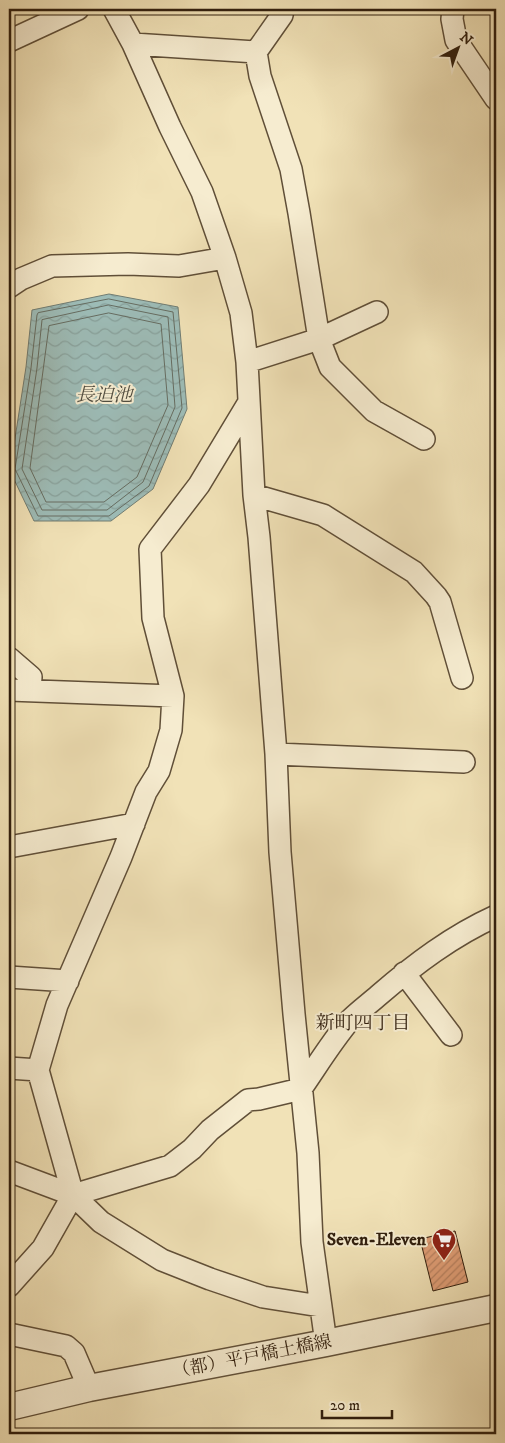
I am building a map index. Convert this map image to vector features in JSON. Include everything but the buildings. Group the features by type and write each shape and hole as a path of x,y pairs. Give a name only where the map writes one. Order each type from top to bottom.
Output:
{"street":[{"path":"9,41 78,9"},
{"path":"114,9 133,44 170,127 202,192 225,258 241,313 247,362 254,495 276,754 280,852 308,1153 312,1242 326,1343"},
{"path":"283,9 282,15 256,52 260,76 291,169 319,339 330,367 374,411 424,439"},
{"path":"453,9 452,19 456,40 496,100"},
{"path":"133,44 256,52"},
{"path":"9,287 21,279 52,266 128,264 179,266 225,258"},
{"path":"247,362 319,339 377,312"},
{"path":"73,1195 38,1070 57,1005 146,792 159,771 171,730 173,696 152,618 150,549 199,485 249,402"},
{"path":"254,495 323,515 414,572 440,602 462,678"},
{"path":"9,658 31,678 30,690"},
{"path":"9,690 173,696"},
{"path":"276,754 464,762"},
{"path":"9,846 134,824"},
{"path":"9,1286 43,1248 73,1195 170,1166 192,1150 210,1130 248,1100 301,1089 352,1018 404,974 457,936 496,916"},
{"path":"404,974 451,1035"},
{"path":"9,978 68,981"},
{"path":"9,1068 38,1070"},
{"path":"9,1171 73,1195 101,1222 162,1260 262,1297 320,1306"},
{"name":"（都）平戸橋土橋線","path":"9,1407 89,1388 326,1343 496,1308"},
{"path":"9,1334 66,1346 74,1353 89,1388"}],"water":[{"name":"長迫池","path":"109,294 178,307 187,409 153,489 111,521 34,521 10,471 26,367 32,310"}],"place":[{"name":"Seven-Eleven","path":"444,1261"}],"district":[{"name":"新町四丁目","path":"363,1023"}]}
